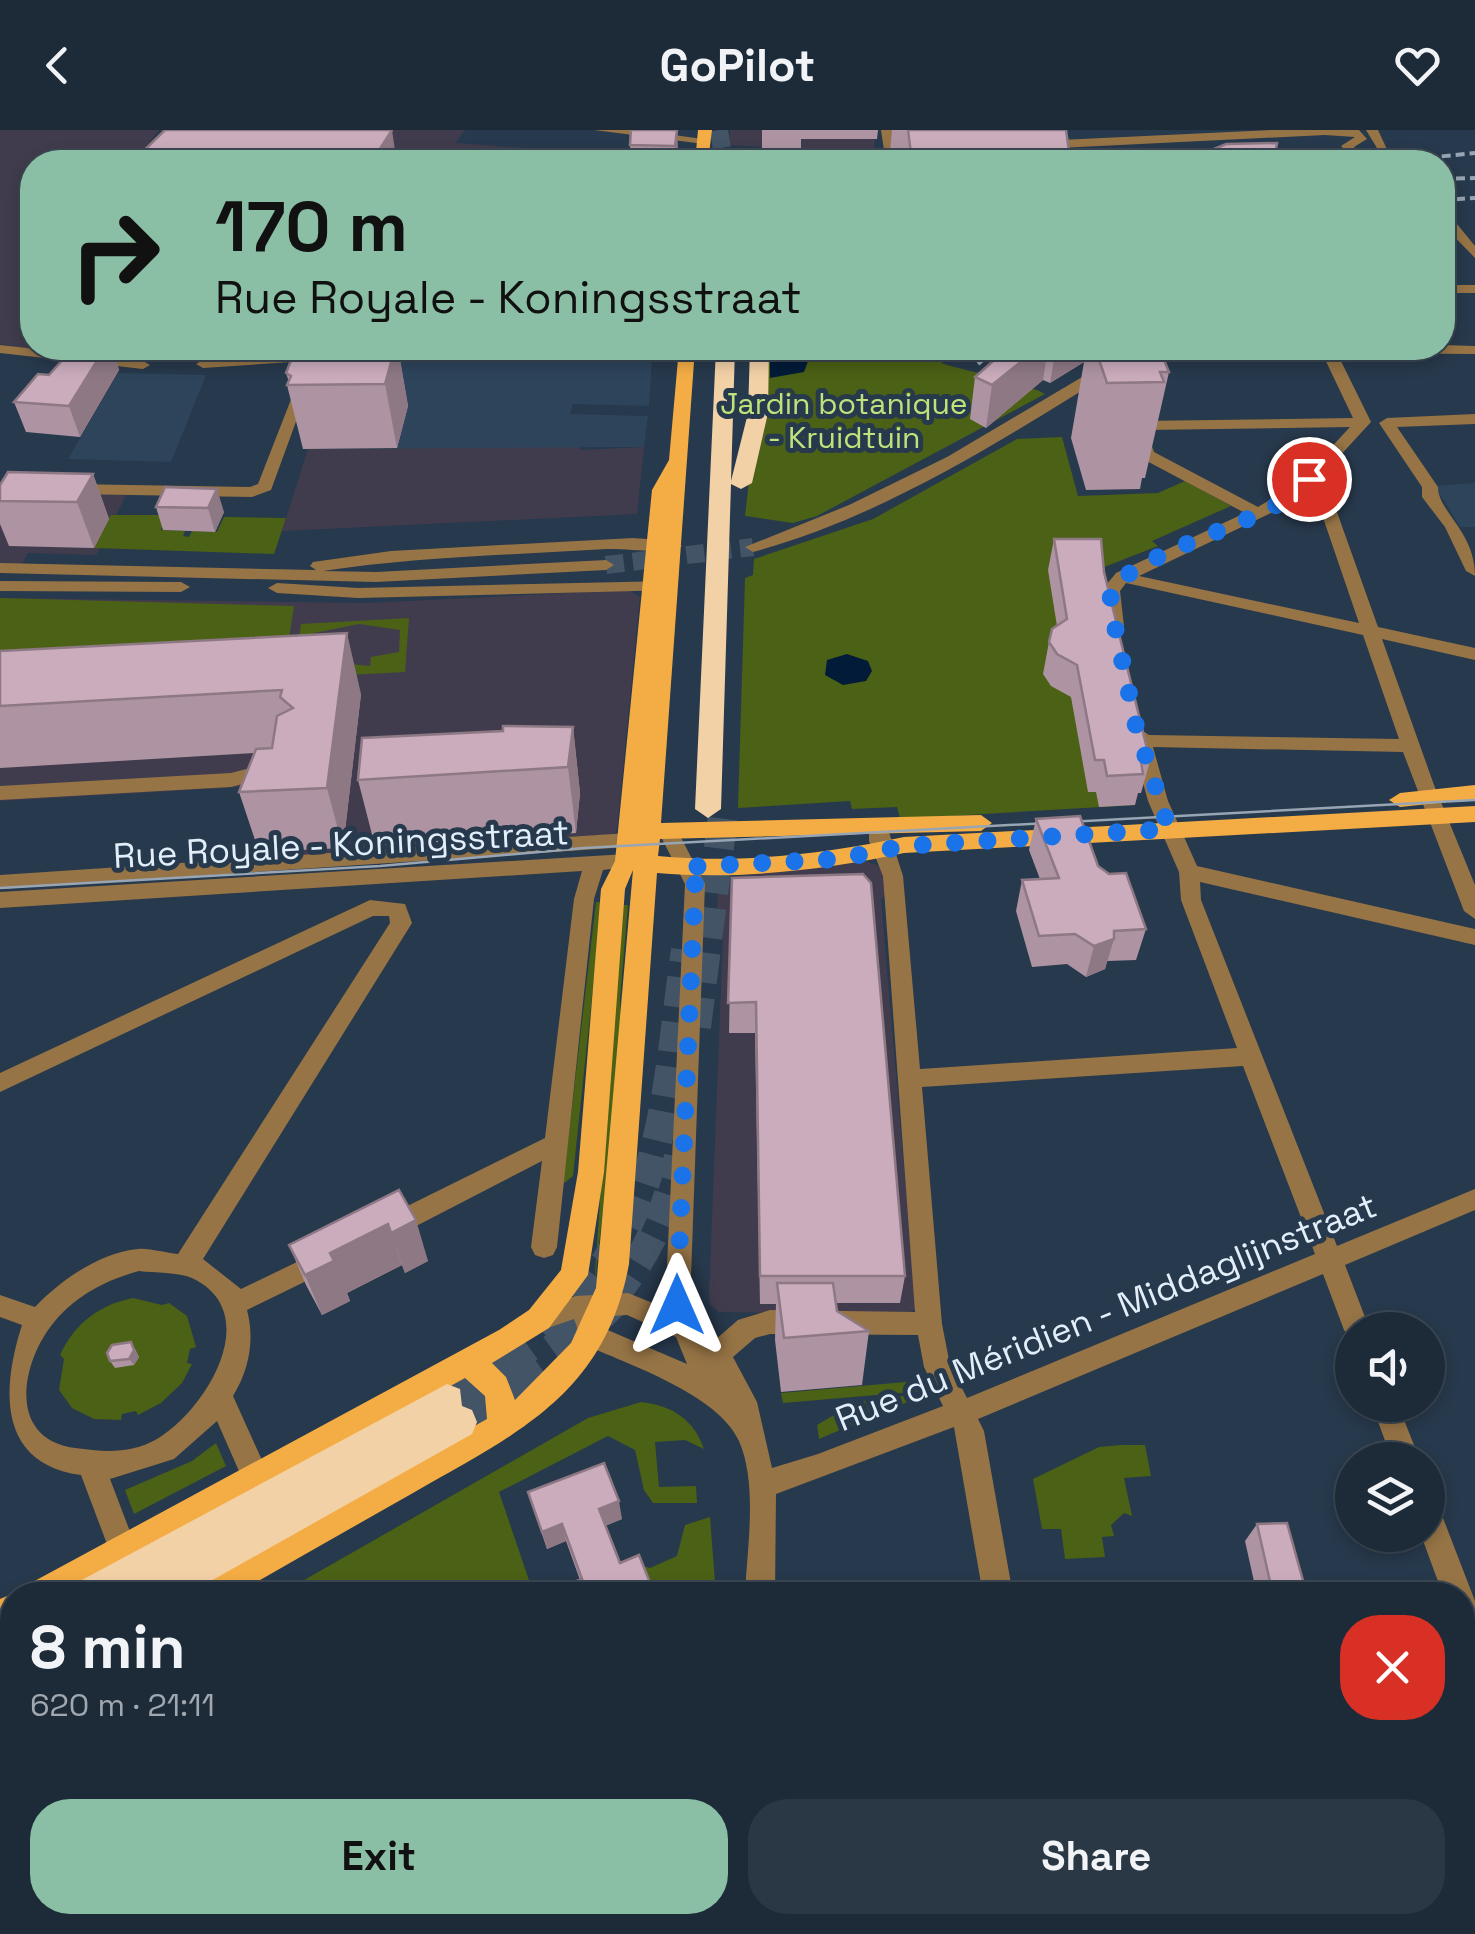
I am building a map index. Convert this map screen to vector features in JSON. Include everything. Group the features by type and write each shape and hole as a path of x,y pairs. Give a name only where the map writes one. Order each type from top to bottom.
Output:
{"highway":[{"path":"700,360 716,809 740,483 742,360"},
{"path":"740,483 758,412 759,360"},
{"path":"119,1582 453,1411 170,1582"}],"main road":[{"path":"225,1582 502,1426 560,1383 592,1336 594,1304 615,1264 661,585 678,452 698,360"},
{"name":"Rue Royale - Koningsstraat","path":"644,845 832,824 881,839 1434,805 1475,792"},
{"name":"Rue Royale - Koningsstraat","path":"1434,805 1475,814"},
{"name":"Rue Royale - Koningsstraat","path":"644,845 685,867 838,859 881,839"},
{"path":"64,1582 464,1364 539,1318 574,1275 590,1183 613,889 644,845"},
{"path":"464,1364 483,1371 498,1388 502,1426"}],"street":[{"path":"600,130 704,135"},
{"path":"1055,150 1080,141 1365,133"},
{"path":"1353,150 1347,146 1365,133"},
{"path":"1455,238 1475,254"},
{"path":"117,360 143,365"},
{"path":"203,364 247,360"},
{"path":"58,488 252,492 266,487 322,360"},
{"path":"753,547 855,510 1121,360"},
{"path":"1333,360 1363,422"},
{"path":"1113,365 1125,372 1127,380"},
{"path":"1256,512 1147,455 1141,449 1135,418 1363,422"},
{"path":"1475,419 1387,422 1468,551 1475,571"},
{"path":"1120,650 1110,603 1112,588 1122,577 1305,485 1363,422"},
{"path":"1305,485 1325,500 1475,911"},
{"path":"280,576 358,558 665,544"},
{"path":"0,586 258,586 606,566"},
{"path":"0,568 376,577"},
{"path":"1122,577 1373,635 1475,654"},
{"path":"258,586 358,594 661,585"},
{"path":"1132,707 1166,821 1189,872 1191,900 1349,1312"},
{"path":"1142,741 1412,746"},
{"path":"0,793 231,780 256,771 296,767"},
{"path":"881,839 893,876 929,1324 936,1367 970,1431 996,1582"},
{"path":"644,845 685,867 695,884 677,1305 711,1392"},
{"name":"Rue Royale - Koningsstraat","path":"0,900 644,845"},
{"name":"Rue Royale - Koningsstraat","path":"0,882 380,868 592,869 644,845"},
{"path":"376,906 380,868"},
{"path":"544,1247 592,869"},
{"path":"1189,872 1475,936"},
{"path":"0,1083 376,906 398,909 401,923 186,1263"},
{"path":"908,1078 1252,1056"},
{"path":"235,1304 556,1144"},
{"name":"Rue du Méridien - Middaglijnstraat","path":"762,1484 831,1464 1475,1198"},
{"path":"139,1260 186,1263 220,1283 235,1304 242,1346 234,1377 196,1428 164,1449 128,1462 91,1466 55,1458 6,1416 12,1360 34,1318 74,1283 106,1267 139,1260"},
{"path":"574,1275 594,1304"},
{"path":"539,1318 594,1304 628,1304 685,1329 715,1356 741,1391 753,1436 762,1484 760,1582"},
{"path":"0,1306 34,1318"},
{"path":"715,1356 747,1328 770,1322 929,1324"},
{"path":"592,1336 682,1371 711,1392 753,1436"},
{"path":"220,1400 256,1478"},
{"path":"91,1466 123,1550"},
{"path":"1442,1552 1453,1582"}],"shaded area":[{"path":"0,130 159,130 143,150 20,150 20,347 0,344"},
{"path":"248,130 465,130 455,143 552,150 414,150 259,139"},
{"path":"730,130 875,130 874,150 729,145"},
{"path":"395,360 652,360 649,406 573,404 570,414 648,416 644,447 303,449"},
{"path":"770,360 808,360 804,372 770,378"},
{"path":"118,373 206,375 171,462 68,459"},
{"path":"580,446 581,450 644,447 637,514 282,531 308,449"},
{"path":"1475,483 1475,527 1460,527 1435,486"},
{"path":"43,493 126,495 96,555 28,553 22,564 0,563 0,511"},
{"path":"628,590 640,597 617,830 612,837 256,861 275,809 278,785 0,801 0,598 368,603"},
{"path":"847,654 868,661 872,671 866,681 843,685 825,675 827,660"},
{"path":"865,861 880,866 889,892 881,899 916,1309 905,1315 719,1312 710,1305 709,1296 724,911 717,908 718,888 729,877"}],"green space":[{"name":"Jardin botanique - Kruidtuin","path":"763,360 945,360 941,363 1045,394 817,516 793,523 745,516"},
{"name":"Jardin botanique - Kruidtuin","path":"1062,437 1078,496 1158,493 1185,481 1231,506 1152,541 1158,546 1094,571 1141,793 1133,793 1135,805 900,819 897,807 852,809 850,801 738,808 745,578 753,575 754,559 873,519 1017,439"},
{"path":"111,515 167,515 161,530 185,531 183,536 189,537 192,531 217,532 224,517 286,518 274,554 94,548"},
{"path":"0,598 294,606 280,698 0,713"},
{"path":"409,618 405,672 293,678 301,624","holes":["359,624 400,630 399,652 371,657 370,666 310,660 314,633"]},
{"path":"596,902 602,902 573,1176 563,1184"},
{"path":"620,905 628,905 620,1000 622,1039 594,1289"},
{"path":"133,1298 169,1303 187,1316 196,1347 190,1349 187,1363 192,1364 182,1383 161,1403 138,1415 136,1411 122,1414 121,1420 94,1419 72,1408 59,1390 64,1359 60,1355 89,1317 109,1305"},
{"path":"917,1381 923,1391 783,1403 781,1393"},
{"path":"910,1395 917,1398 870,1418 866,1410 851,1416 854,1424 819,1439 817,1425 856,1402"},
{"path":"641,1402 680,1415 694,1429 704,1449 685,1440 655,1442 659,1487 696,1486 697,1503 653,1503 644,1490 635,1450 608,1436 499,1492 530,1582 301,1582 588,1418"},
{"path":"216,1443 226,1466 134,1514 125,1490 192,1461"},
{"path":"1145,1445 1151,1476 1124,1478 1132,1516 1124,1513 1111,1525 1114,1536 1102,1537 1105,1557 1065,1559 1061,1529 1042,1529 1033,1479 1099,1447"},
{"path":"710,1517 715,1582 645,1582 639,1565 650,1568 677,1556 685,1525"}],"building":[{"path":"165,130 392,130 379,150 144,150"},
{"path":"631,130 677,130 675,146 630,145"},
{"path":"908,130 1066,130 1069,150 910,150"},
{"path":"1277,143 1276,150 1211,150 1226,144"},
{"path":"62,360 98,360 69,406 14,402 38,374 49,375"},
{"path":"291,360 392,360 385,384 287,385 291,376 286,373"},
{"path":"994,360 1023,360 992,385 975,377"},
{"path":"1099,360 1164,360 1169,372 1160,372 1164,382 1107,383"},
{"path":"8,472 93,474 77,502 0,501 0,485"},
{"path":"165,487 217,489 208,508 156,507"},
{"path":"1054,539 1101,539 1104,572 1150,761 1141,761 1143,774 1107,776 1104,760 1095,760 1077,665 1057,654 1049,642 1052,629 1067,619"},
{"path":"347,633 327,788 239,792 256,749 272,748 277,716 293,708 280,697 282,690 0,706 0,651"},
{"path":"503,726 573,727 568,767 358,780 362,738 503,731"},
{"path":"1080,816 1098,866 1109,874 1126,873 1146,929 1114,931 1114,939 1094,946 1075,934 1039,936 1022,880 1059,878 1036,819"},
{"path":"863,874 871,883 905,1276 760,1276 756,1002 728,1003 732,878"},
{"path":"399,1190 416,1220 391,1233 388,1224 330,1253 334,1261 305,1275 289,1245"},
{"path":"777,1283 833,1283 837,1311 869,1331 784,1338"},
{"path":"131,1342 134,1350 129,1359 110,1361 107,1353 112,1345"},
{"path":"604,1463 619,1501 599,1509 620,1563 639,1555 650,1582 574,1582 582,1579 562,1524 542,1532 528,1492"},
{"path":"1287,1523 1303,1582 1270,1582 1257,1524"}],"tunnel":[{"path":"719,130 722,150"},
{"path":"606,565 753,547"},
{"path":"696,1027 724,808"},
{"path":"576,1299 606,1262 646,1179 667,1090 686,950"},
{"path":"611,1299 654,1232 679,1157"},
{"path":"447,1401 538,1335 579,1297"},
{"path":"459,1422 567,1344 613,1297"}],"tram line":[{"path":"0,888 380,866 584,848 1475,800"}],"railway":[{"path":"1455,155 1475,153"},
{"path":"1455,179 1475,178"},
{"path":"1455,199 1475,198"},
{"path":"978,364 983,360"}],"route":[{"path":"677,1305 695,884 685,867 838,859 904,846 1169,829 1136,726 1110,603 1112,588 1140,566 1267,508 1309,479"}]}
